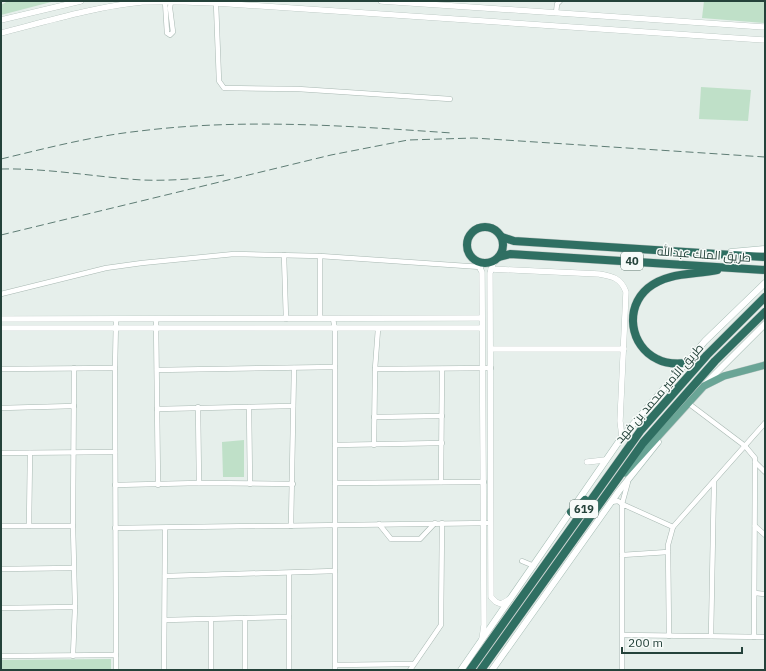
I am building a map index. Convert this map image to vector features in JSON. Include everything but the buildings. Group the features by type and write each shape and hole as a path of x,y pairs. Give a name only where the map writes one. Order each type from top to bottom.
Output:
{"highway":[{"path":"480,227 491,227 502,237 504,247 494,262 478,264 471,256 467,246 469,236 474,230 480,227"},
{"name":"طريق الملك عبدالله","path":"502,237 514,240 765,257"},
{"name":"طريق الملك عبدالله","path":"494,262 510,254 765,270"},
{"path":"686,363 671,364 658,360 647,354 638,343 634,334 632,320 634,308 647,289 660,280 676,275 699,274 728,268"},
{"name":"طريق الأمير محمد بن فهد","path":"470,670 641,430 707,355 765,297"},
{"name":"طريق الأمير محمد بن فهد","path":"481,670 615,480 648,437 715,362 765,312"},
{"path":"571,512 578,507 590,493 599,487"}],"main road":[{"path":"718,254 765,249"},
{"path":"461,670 622,437 705,341 765,283"},
{"path":"615,480 626,472 688,403 765,324"},
{"path":"704,386 724,376 765,364"},
{"path":"493,669 629,478 688,403"}],"street":[{"path":"1,20 81,1"},
{"path":"168,1 173,32 170,35 167,33 168,1"},
{"path":"1,33 86,12 141,2 168,1 765,40"},
{"path":"381,1 765,27"},
{"path":"556,13 557,4 560,1"},
{"path":"216,3 219,80 224,88 298,90 450,99"},
{"path":"1,294 83,273 142,263 234,254 320,256 478,264 484,367 484,482 491,597 496,602 501,604 512,597"},
{"path":"284,255 286,318"},
{"path":"320,256 320,318"},
{"path":"482,639 484,625 494,262 612,276 621,282 626,292 620,421 622,437"},
{"path":"1,319 482,318"},
{"path":"116,319 116,670"},
{"path":"156,319 158,485"},
{"path":"333,319 335,329 335,667 413,664"},
{"path":"1,328 482,328"},
{"path":"374,445 375,369 378,329"},
{"path":"491,349 624,349"},
{"path":"157,370 335,367"},
{"path":"73,656 74,368"},
{"path":"1,369 115,368"},
{"path":"291,526 294,368"},
{"path":"375,369 491,368"},
{"path":"441,482 442,369"},
{"path":"688,403 745,446 755,458 754,637"},
{"path":"1,408 74,406"},
{"path":"157,409 294,406"},
{"path":"198,407 199,483"},
{"path":"249,407 250,484"},
{"path":"374,417 442,416"},
{"path":"669,636 668,552 673,527 765,424"},
{"path":"335,445 442,443"},
{"path":"1,453 115,452"},
{"path":"29,526 30,453"},
{"path":"587,462 605,460"},
{"path":"755,462 765,472"},
{"path":"622,670 622,504 629,478"},
{"path":"711,636 714,481"},
{"path":"335,483 484,482"},
{"path":"115,485 199,483 292,484"},
{"path":"612,502 618,501 673,527"},
{"path":"410,670 441,625 442,523"},
{"path":"116,528 487,523"},
{"path":"379,524 391,539 420,539 435,524"},
{"path":"1,526 73,526"},
{"path":"755,526 765,534"},
{"path":"164,670 165,528"},
{"path":"622,555 659,554 668,552"},
{"path":"522,561 534,566"},
{"path":"1,569 73,568"},
{"path":"165,576 335,571"},
{"path":"289,573 289,670"},
{"path":"755,593 765,594"},
{"path":"1,608 74,607"},
{"path":"165,620 289,617"},
{"path":"245,618 245,670"},
{"path":"211,619 211,670"},
{"path":"623,635 765,637"},
{"path":"1,656 116,655"}],"green space":[{"path":"8,1 55,1 1,15 1,5"},
{"path":"704,1 765,1 765,23 702,18"},
{"path":"701,87 751,90 748,121 699,119"},
{"path":"244,440 244,477 223,477 222,442"},
{"path":"111,659 111,670 1,670 1,660"}],"railway":[{"path":"1,159 105,136 179,127 296,124 452,133"},
{"path":"1,235 331,155 408,140 474,138 765,157"},
{"path":"1,169 54,171 142,180 204,178 224,175"}]}
